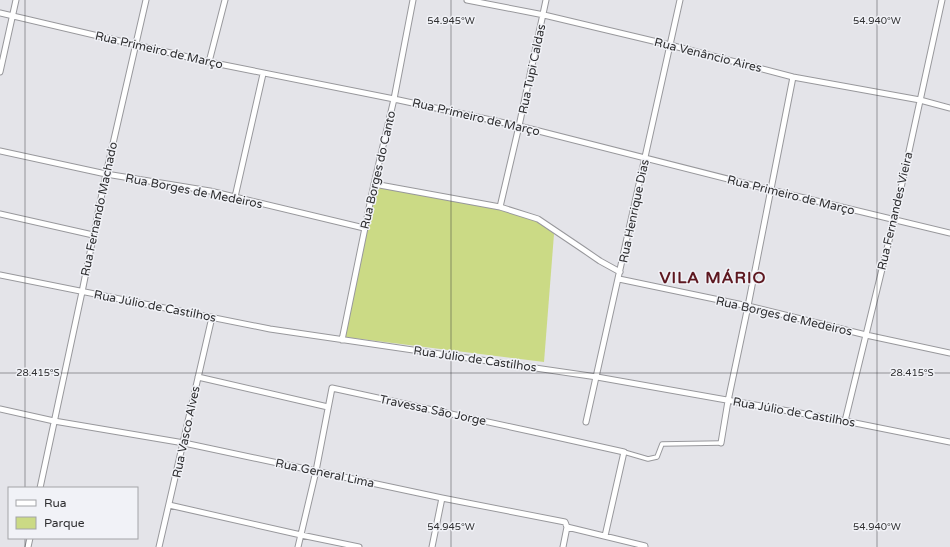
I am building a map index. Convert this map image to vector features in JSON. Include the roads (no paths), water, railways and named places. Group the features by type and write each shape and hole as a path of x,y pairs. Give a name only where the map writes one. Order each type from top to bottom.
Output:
{"street":[{"path":"0,72 16,0"},
{"name":"Rua Fernando Machado","path":"40,487 106,174 146,0"},
{"path":"209,62 225,0"},
{"name":"Rua Borges do Canto","path":"342,340 364,228 394,99 412,0"},
{"name":"Rua Venâncio Aires","path":"467,0 544,15 670,45 793,77 920,100 950,108"},
{"name":"Rua Tupi Caldas","path":"500,207 544,15 546,0"},
{"name":"Rua Henrique Dias","path":"586,422 680,0"},
{"name":"Rua Fernandes Vieira","path":"845,421 894,220 942,0"},
{"name":"Rua Primeiro de Março","path":"0,13 263,74 394,99 519,126 645,159 950,233"},
{"path":"235,197 263,74"},
{"path":"605,536 624,452 648,459 657,457 662,444 721,443 728,400 793,77"},
{"name":"Rua Borges de Medeiros","path":"0,151 106,174 210,191 364,228"},
{"path":"374,184 500,207 538,219 600,261 620,272"},
{"path":"0,214 93,235"},
{"name":"Rua Júlio de Castilhos","path":"0,275 270,329 597,377 845,421 950,442"},
{"name":"Rua Borges de Medeiros","path":"619,279 748,306 866,335 950,353"},
{"name":"Rua Vasco Alves","path":"159,547 212,317"},
{"path":"198,377 328,407 316,471 298,547"},
{"name":"Travessa São Jorge","path":"328,407 332,388 624,452"},
{"name":"Rua General Lima","path":"0,409 54,421 184,443 442,498 565,522 567,528 605,536 645,547"},
{"path":"432,547 442,498"},
{"path":"169,505 359,547"},
{"path":"563,547 567,528"}],"district":[{"name":"VILA MÁRIO","path":"713,278"}]}
